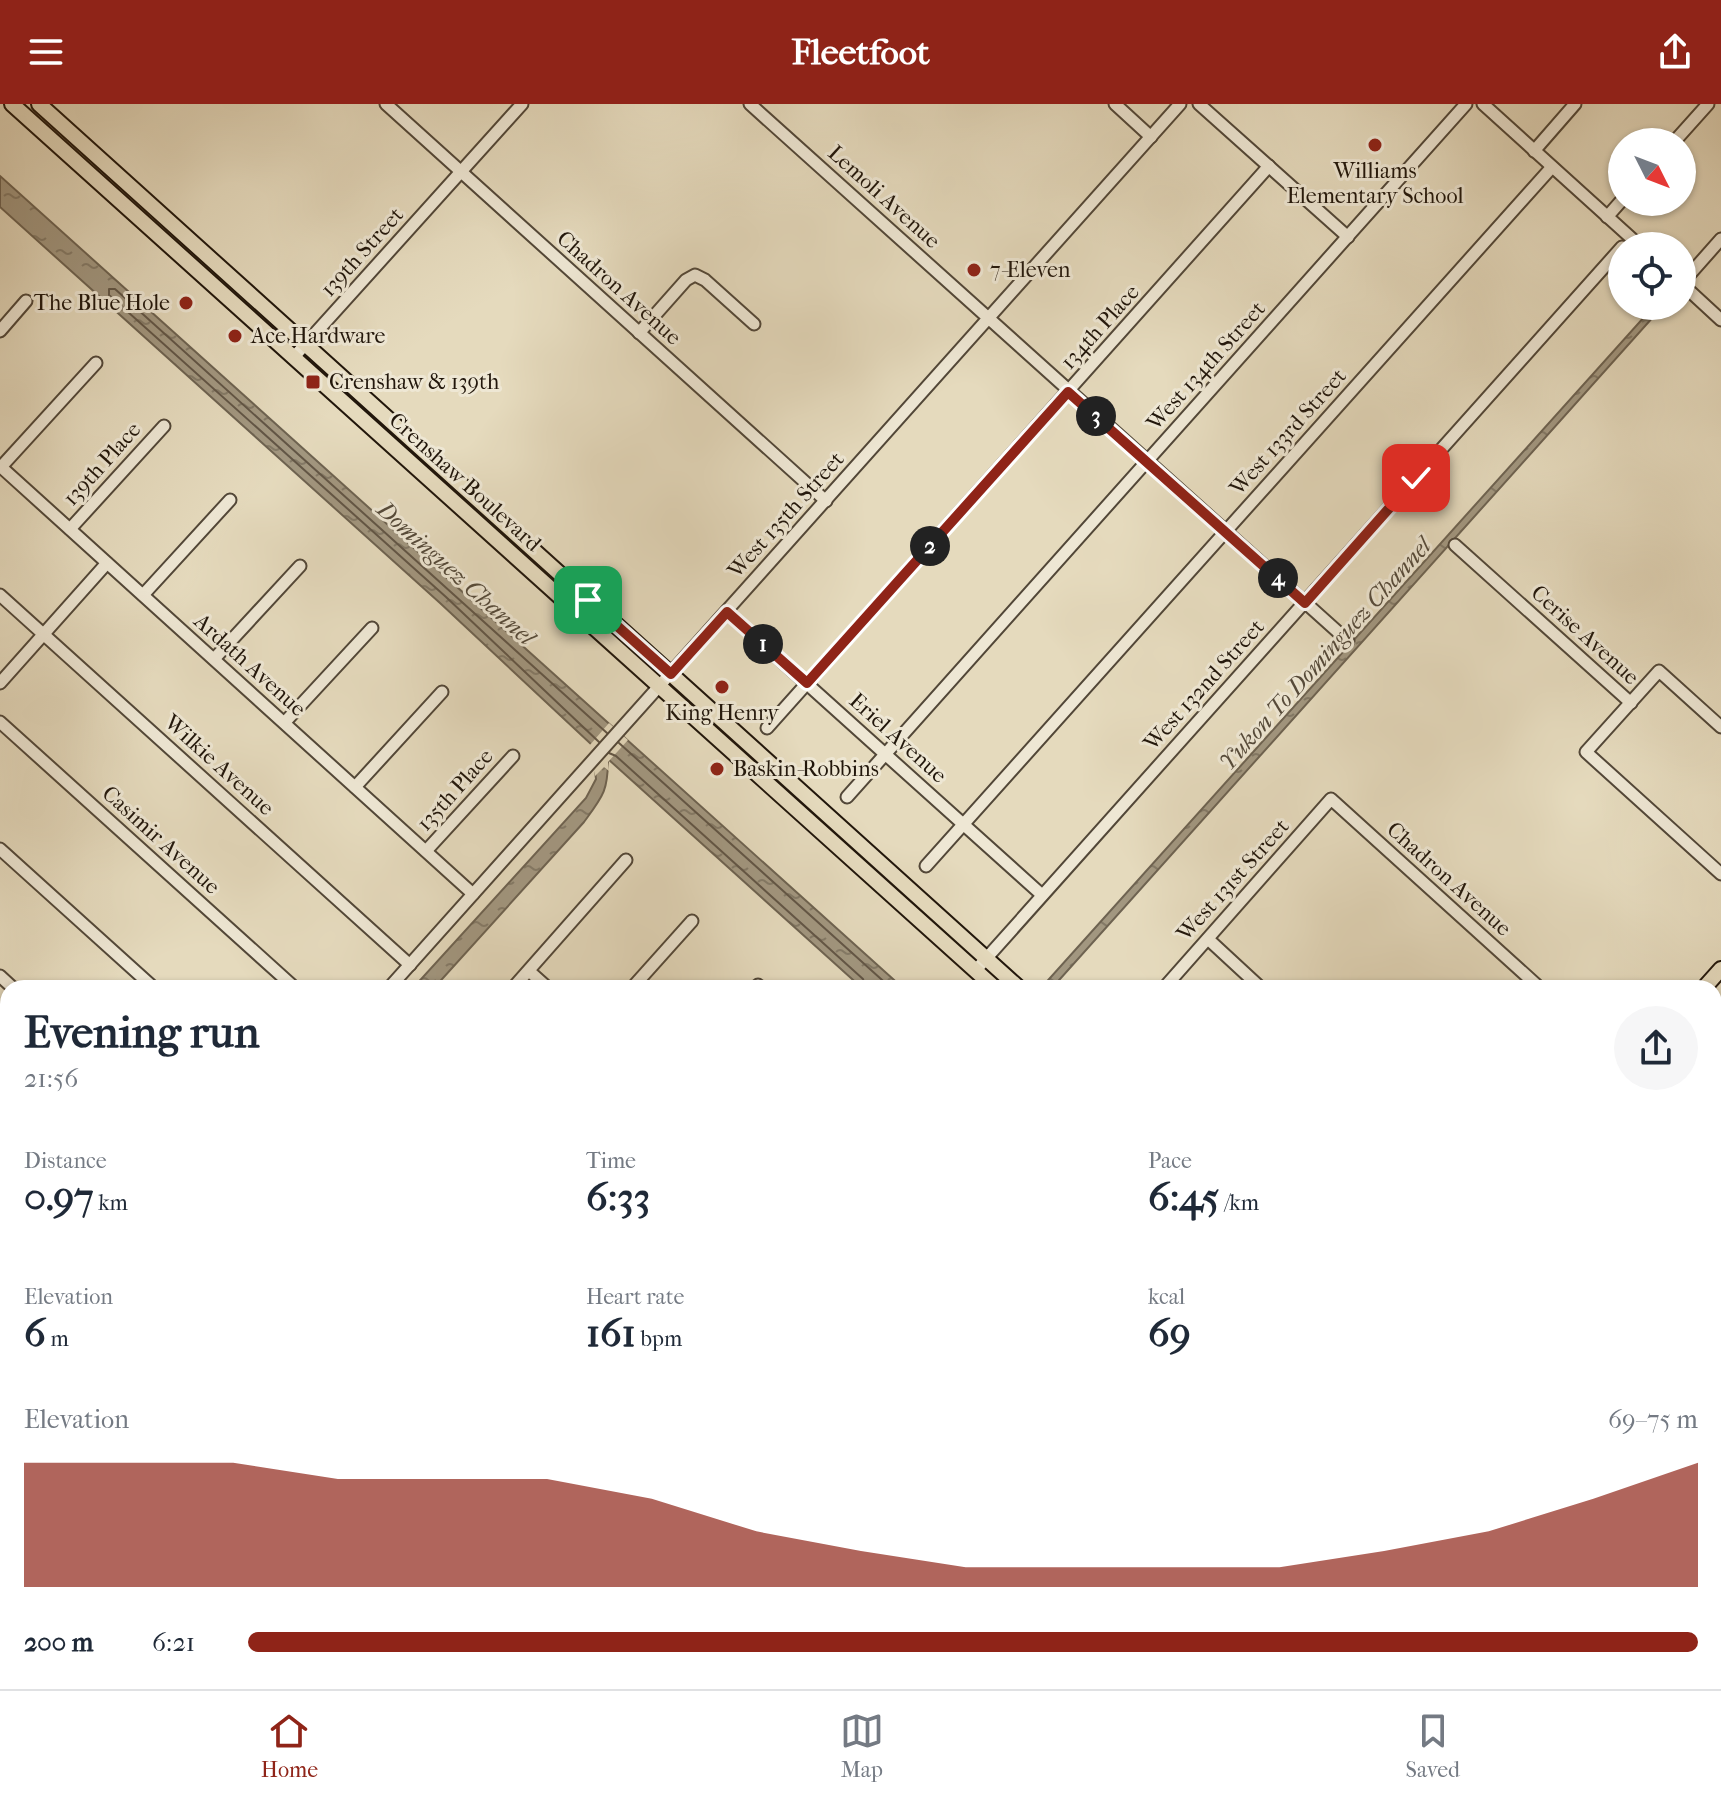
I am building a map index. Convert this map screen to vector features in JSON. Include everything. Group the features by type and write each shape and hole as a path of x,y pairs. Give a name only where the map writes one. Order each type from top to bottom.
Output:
{"main road":[{"name":"Crenshaw Boulevard","path":"39,104 1010,980"},
{"name":"Crenshaw Boulevard","path":"21,107 293,358 986,980"},
{"path":"429,479 440,467"},
{"path":"566,602 577,590"}],"street":[{"name":"Chadron Avenue","path":"386,104 826,501"},
{"name":"139th Street","path":"293,358 522,104"},
{"name":"Lemoli Avenue","path":"750,104 1348,641"},
{"path":"1115,104 1151,137"},
{"name":"West 135th Street","path":"396,980 1180,104"},
{"path":"1199,104 1348,237"},
{"name":"West 134th Street","path":"847,797 1466,104"},
{"path":"1483,104 1607,217 1617,232"},
{"path":"1534,151 1575,104"},
{"path":"1687,128 1708,104"},
{"name":"134th Place","path":"767,728 1269,166"},
{"name":"West 133rd Street","path":"926,866 1552,167"},
{"path":"1696,267 1721,239"},
{"name":"West 132nd Street","path":"975,971 1608,262"},
{"path":"639,333 686,280 695,275 705,280 754,324"},
{"path":"1696,296 1721,320"},
{"path":"0,331 26,301"},
{"path":"1,466 96,363"},
{"name":"139th Place","path":"70,529 164,426"},
{"name":"Ardath Avenue","path":"1,466 473,894"},
{"path":"143,595 230,500"},
{"name":"Cerise Avenue","path":"1455,545 1631,703 1659,671 1721,727"},
{"path":"0,683 107,563"},
{"path":"214,659 300,566"},
{"name":"Wilkie Avenue","path":"0,595 410,965"},
{"name":"Eriel Avenue","path":"727,612 1042,895"},
{"path":"285,722 372,628"},
{"path":"355,787 442,692"},
{"path":"1631,703 1586,752 1721,874"},
{"name":"Casimir Avenue","path":"0,722 286,980"},
{"name":"135th Place","path":"426,851 513,756"},
{"name":"Chadron Avenue","path":"1331,799 1531,980"},
{"name":"West 131st Street","path":"1171,980 1331,799"},
{"path":"0,849 145,980"},
{"path":"521,980 626,860"},
{"path":"639,980 692,921"},
{"path":"1208,939 1252,980"},
{"path":"529,971 539,980"}],"water":[{"path":"0,176 894,980 853,980 608,759 603,793 584,822 441,980 420,980 586,798 596,779 592,745 440,603 0,207"},
{"path":"1641,320 1650,320 1059,980 1048,980"}],"pier":[{"path":"609,723 628,740 608,762 609,771 604,767 595,776 589,746"}],"place":[{"name":"Williams Elementary School","path":"1375,145"},
{"name":"7-Eleven","path":"974,270"},
{"name":"The Blue Hole","path":"186,303"},
{"name":"Ace Hardware","path":"235,336"},
{"name":"Crenshaw & 139th","path":"313,382"},
{"name":"King Henry","path":"722,687"},
{"name":"Baskin-Robbins","path":"717,769"}],"route":[{"path":"588,600 671,674 727,612 807,683 1068,392 1305,603 1416,478"}],"water label":[{"name":"Dominguez Channel","path":"456,573"},
{"name":"Yukon To Dominguez Channel","path":"1325,654"}]}
